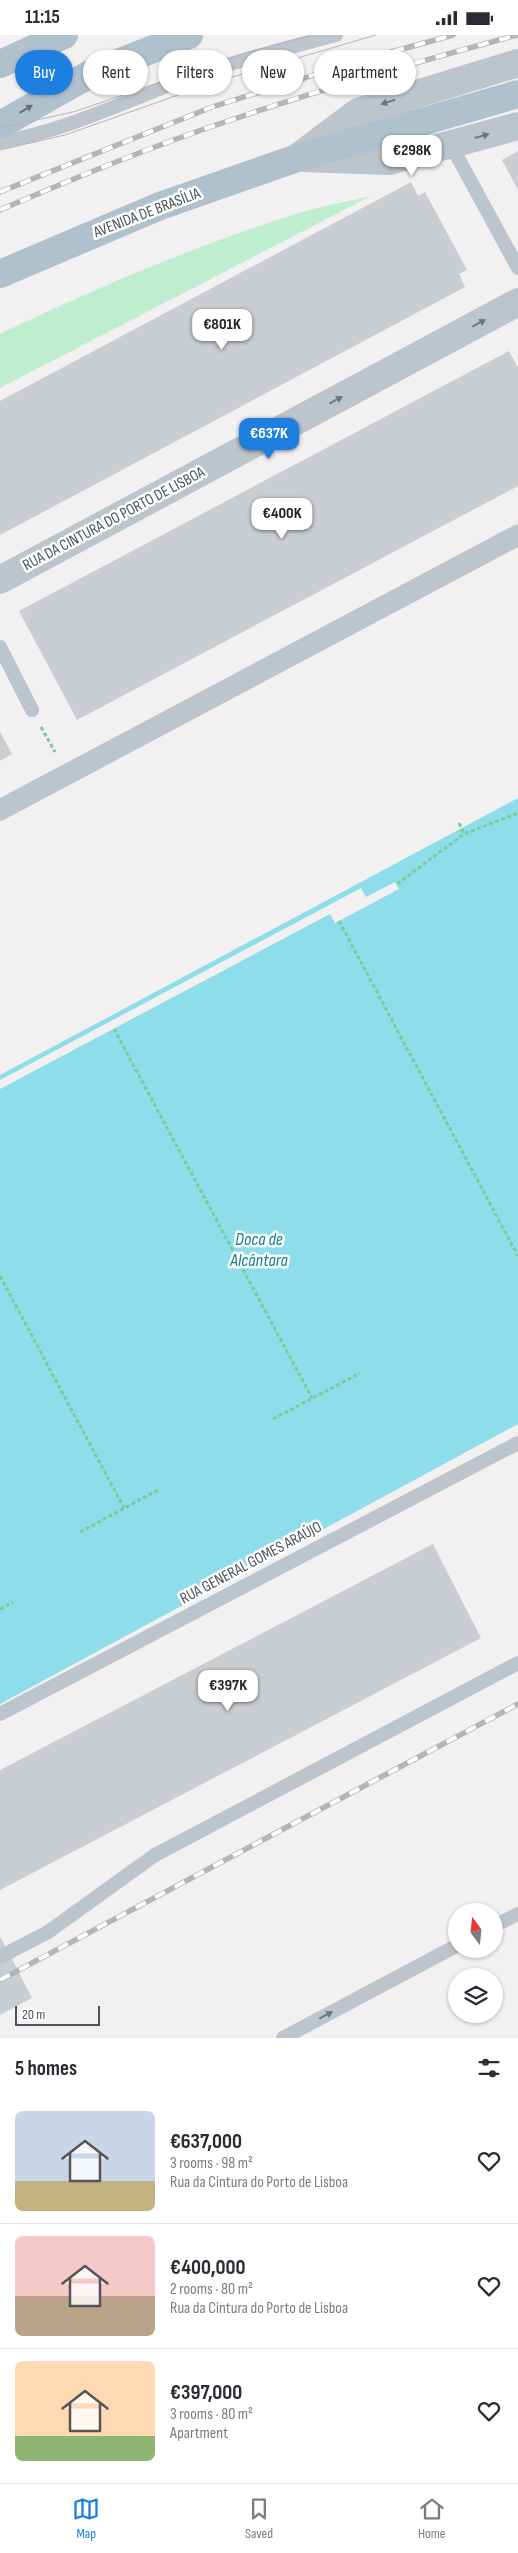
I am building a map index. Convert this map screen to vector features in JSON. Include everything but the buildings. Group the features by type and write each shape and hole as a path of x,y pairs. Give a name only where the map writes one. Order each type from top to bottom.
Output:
{"main road":[{"path":"0,64 64,35"},
{"path":"0,125 92,73 189,35"},
{"path":"297,158 518,94"},
{"name":"AVENIDA DE BRASÍLIA","path":"0,274 160,206 297,158"}],"street":[{"name":"AVENIDA DE BRASÍLIA","path":"297,158 358,112 518,63"},
{"name":"AVENIDA DE BRASÍLIA","path":"297,158 389,161 518,126"},
{"name":"RUA DA CINTURA DO PORTO DE LISBOA","path":"0,580 518,302"},
{"path":"0,810 518,535"}],"lane":[{"path":"0,142 88,117 190,77 258,55 336,35"},
{"path":"450,145 518,268"},
{"path":"0,647 32,710"},
{"name":"RUA GENERAL GOMES ARAÚJO","path":"0,1714 518,1443"},
{"path":"0,1957 48,1932 155,1855 518,1663"},
{"path":"503,1921 518,1913"},
{"path":"283,2038 448,1950"}],"path":[{"path":"32,710 67,775"},
{"path":"397,884 464,834 518,813"},
{"path":"458,823 464,834"},
{"path":"339,921 518,1256"},
{"path":"114,1029 312,1399"},
{"path":"0,1276 124,1508"},
{"path":"273,1419 360,1373"},
{"path":"80,1532 158,1490"},
{"path":"0,1609 13,1602"}],"green space":[{"path":"371,196 0,388 0,334 70,301 213,242 296,214"}],"water":[{"name":"Doca de Alcântara","path":"518,798 518,1424 0,1704 0,1075"}],"pier":[{"path":"395,882 399,889 335,923 330,914 0,1089 0,1080 361,888 366,897"}],"tram line":[{"path":"0,128 73,112 249,52 312,35"},
{"path":"0,150 65,135 212,83 376,35"}],"railway":[{"path":"0,192 212,107 355,62 453,35"},
{"path":"0,210 136,154 191,134 367,77 517,35"},
{"path":"0,1980 518,1704"}]}
